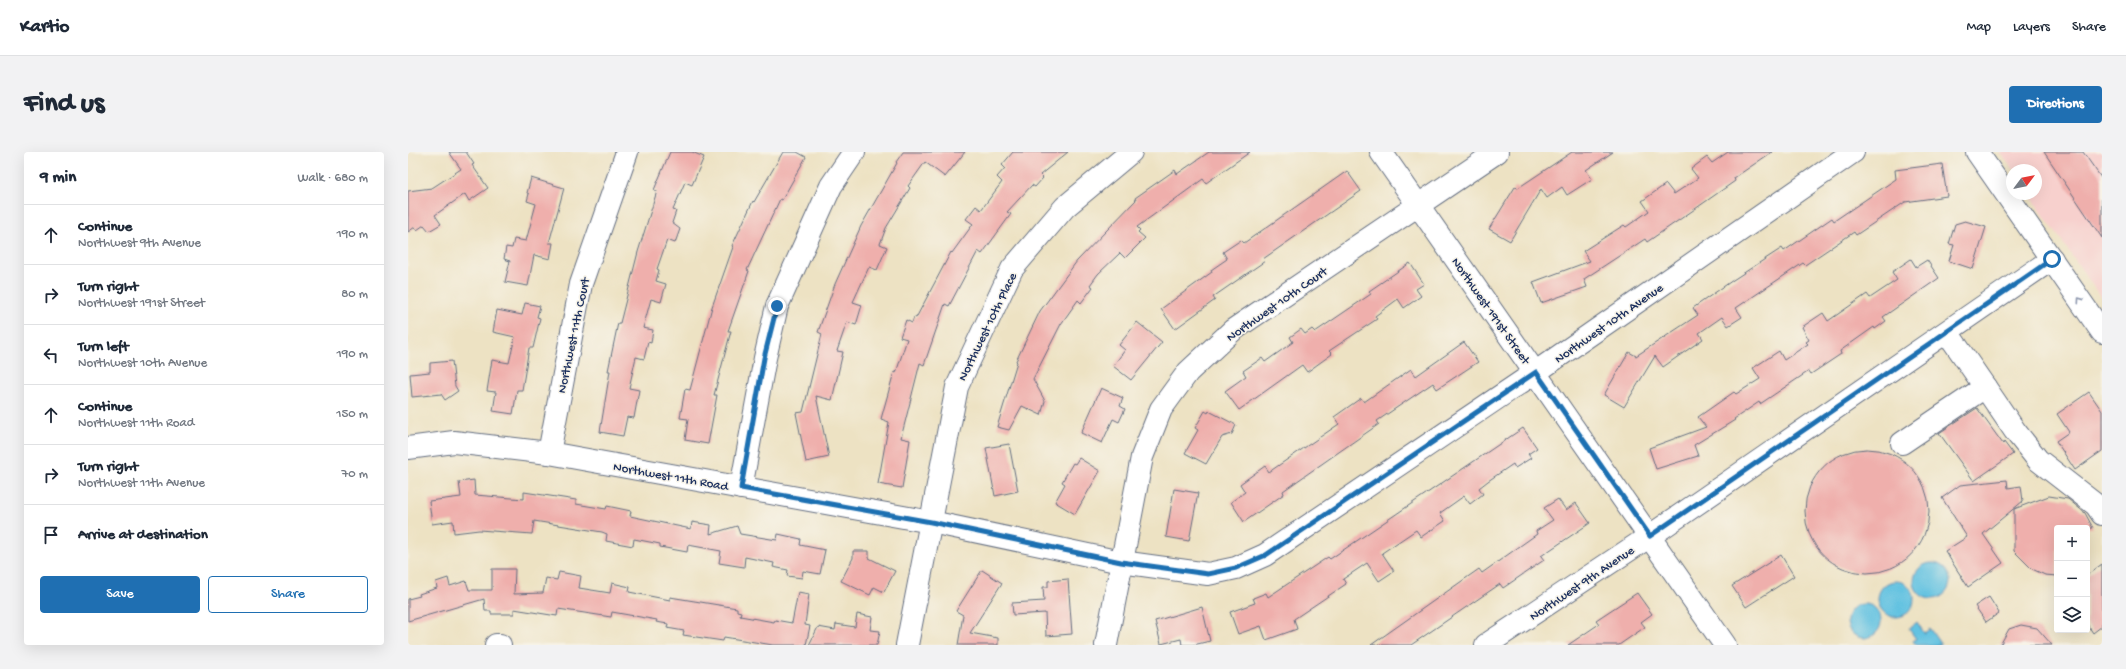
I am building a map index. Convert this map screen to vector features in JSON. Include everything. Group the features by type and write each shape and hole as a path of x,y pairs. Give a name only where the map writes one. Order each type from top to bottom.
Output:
{"street":[{"name":"Northwest 11th Court","path":"549,453 581,284 627,152"},
{"path":"741,488 764,358 777,306 831,186 854,152"},
{"name":"Northwest 10th Place","path":"907,645 957,387 1012,270 1065,207 1131,152"},
{"name":"Northwest 191st Street","path":"1381,152 1536,372 1725,645"},
{"name":"Northwest 10th Court","path":"1106,645 1142,457 1161,408 1188,372 1233,330 1497,152"},
{"name":"Northwest 10th Avenue","path":"1121,562 1208,574 1236,568 1266,555 1536,372 1854,152"},
{"path":"1978,152 2102,332"},
{"name":"Northwest 9th Avenue","path":"1486,645 1650,536 2052,259"},
{"path":"1947,332 2015,431 2038,460 2096,505 2102,514"},
{"path":"1902,443 1985,387"},
{"name":"Northwest 11th Road","path":"408,448 454,442 549,453 931,522 1121,562"}],"shaded area":[{"path":"2000,152 2102,152 2102,299 2033,200 2042,200 2042,164 2009,164"}],"water":[{"path":"1932,563 1945,568 1950,581 1945,594 1932,599 1919,594 1914,581 1919,568"},
{"path":"1896,581 1909,586 1914,599 1909,612 1896,617 1883,612 1878,599 1883,586"},
{"path":"1867,604 1874,606 1879,611 1881,621 1879,631 1874,636 1861,638 1854,636 1849,631 1847,618 1849,611 1854,606"},
{"path":"1917,622 1924,633 1930,629 1941,645 1916,645 1913,641 1916,639 1909,629"}],"building":[{"path":"449,152 466,152 474,164 472,165 488,188 469,201 465,194 435,215 441,224 429,231 424,225 417,230 415,227 408,232 408,191 432,188 461,169"},
{"path":"670,152 692,152 704,157 692,185 685,182 673,210 676,211 672,223 680,229 675,243 667,240 657,269 659,270 656,281 666,284 661,302 651,299 643,328 653,330 651,343 648,342 644,359 636,357 629,388 639,390 634,418 627,417 623,436 600,432 610,371 608,371 618,323 620,323 638,252 657,191 654,190"},
{"path":"783,152 797,152 806,157 782,200 780,199 747,270 749,271 728,331 731,331 714,395 717,395 708,444 685,440 688,419 680,418 685,389 690,390 712,307 733,247 732,246 753,201 754,202"},
{"path":"903,152 965,152 945,177 925,162 908,186 910,188 886,228 880,244 887,247 877,270 869,267 853,302 862,305 856,325 847,322 837,351 843,352 832,400 816,396 829,457 806,462 796,413 803,412 822,334 818,332 835,284 861,226"},
{"path":"1013,152 1068,152 1040,175 1043,178 1035,187 1032,185 1007,212 1011,214 982,254 978,251 949,306 945,304 924,365 920,363 901,438 910,440 902,488 878,484 889,422 881,419 894,372 896,373 907,339 900,337 906,320 912,323 914,317 916,318 951,252 952,253 973,224 966,219 976,206 981,210 1002,182 997,177 1005,168 1002,165"},
{"path":"1209,152 1250,152 1206,183 1203,179 1137,227 1140,230 1138,232 1145,238 1125,258 1120,253 1098,274 1090,285 1093,287 1081,303 1078,300 1061,324 1033,379 1045,401 1041,415 1022,406 1009,430 997,427 1017,362 1016,361 1040,311 1077,261 1136,200 1135,198 1175,170 1177,174"},
{"path":"1572,152 1613,152 1586,170 1592,179 1567,195 1562,187 1547,198 1541,189 1510,241 1489,229 1515,187 1518,188"},
{"path":"1728,152 1772,152 1734,178 1735,181 1647,242 1645,239 1584,279 1587,287 1541,303 1533,282 1590,261 1583,251 1624,225 1626,227 1649,211 1642,201 1666,184 1674,194 1698,178 1691,169 1707,157 1712,163"},
{"path":"2044,152 2083,152 2102,179 2102,238"},
{"path":"1942,164 1947,196 1905,202 1856,235 1854,232 1805,265 1803,263 1736,308 1742,317 1728,326 1722,317 1699,333 1703,339 1663,367 1655,356 1624,407 1604,395 1629,352 1636,356 1698,315 1693,308 1733,280 1782,248 1784,251 1832,218 1834,221 1896,179 1895,170"},
{"path":"1347,171 1361,191 1263,259 1265,261 1213,297 1215,300 1175,329 1161,309 1212,272 1211,270 1227,259 1223,252 1241,240 1244,243"},
{"path":"531,178 564,188 549,243 553,243 550,259 534,255 528,286 505,282 510,261 504,259 506,247 512,248 514,239 526,241 536,204 527,201 529,194 527,193"},
{"path":"1965,221 1986,227 1973,269 1949,261 1954,245 1949,244 1955,224"},
{"path":"1911,259 1916,267 1927,260 1939,278 1883,317 1886,321 1875,329 1874,327 1840,351 1841,354 1811,374 1809,371 1760,404 1759,402 1734,419 1735,420 1694,445 1698,456 1656,469 1649,448 1706,427 1698,417 1734,392 1736,394 1760,379 1753,368 1779,351 1784,360 1808,344 1806,342 1809,340 1802,327 1823,313 1828,321 1867,294 1870,298 1897,280 1892,272"},
{"path":"1410,263 1424,284 1416,289 1421,296 1404,308 1398,299 1375,316 1377,319 1329,351 1332,354 1307,372 1302,365 1239,410 1225,391 1246,376 1243,371 1262,358 1265,362 1293,342 1290,337 1301,329 1305,334 1312,329 1315,332 1371,294 1369,291"},
{"path":"525,303 540,306 537,317 540,318 533,348 529,348 522,390 517,390 513,414 493,411 496,392 487,391 492,360 509,363 515,337 493,332 497,310 522,315"},
{"path":"1137,322 1162,342 1131,380 1113,366 1125,350 1119,345"},
{"path":"1464,342 1478,362 1437,389 1433,383 1377,421 1379,424 1283,491 1284,494 1244,522 1231,502 1245,492 1240,484 1265,466 1269,472 1339,424 1334,417 1361,398 1364,402 1411,369 1416,376"},
{"path":"452,361 455,386 458,391 445,400 441,394 412,397 410,374 430,372 430,363"},
{"path":"1101,388 1123,398 1120,406 1125,409 1119,422 1113,419 1102,443 1081,433"},
{"path":"2089,392 2102,411 2102,451 2075,470 2056,441 2069,432 2057,414"},
{"path":"1977,408 2003,444 2004,442 2013,454 1974,481 1939,433"},
{"path":"1205,411 1208,413 1209,411 1236,425 1232,434 1222,437 1206,464 1185,453 1198,430 1195,428"},
{"path":"1523,428 1537,448 1528,454 1531,458 1515,468 1513,464 1488,481 1479,488 1483,494 1470,504 1464,496 1440,513 1445,521 1421,537 1416,530 1382,553 1394,571 1379,581 1367,563 1343,579 1346,584 1294,619 1297,629 1266,640 1261,626 1238,634 1230,612 1255,603 1253,598 1266,593 1268,597 1328,557 1330,559"},
{"path":"1009,444 1018,491 995,496 986,448"},
{"path":"1873,449 1891,453 1902,459 1915,471 1925,487 1929,511 1925,535 1919,546 1907,559 1885,571 1861,573 1843,569 1832,563 1819,551 1807,529 1805,505 1809,487 1815,476 1827,463 1849,451"},
{"path":"1079,458 1100,471 1075,514 1055,502 1065,484 1062,482 1073,463 1075,464"},
{"path":"474,480 475,495 524,499 524,492 576,500 576,504 606,509 607,506 631,511 630,516 691,529 692,522 711,525 710,534 737,526 740,534 777,540 778,534 801,539 800,545 825,550 820,574 803,571 802,578 787,576 788,570 773,567 774,563 745,557 744,567 719,563 721,551 688,545 687,552 660,547 660,544 634,539 633,546 606,541 607,534 602,532 534,521 532,534 479,530 454,533 453,521 432,524 429,501 461,497 459,482"},
{"path":"2007,480 2008,488 2021,486 2023,501 1983,534 2003,563 1968,587 1945,551 1967,537 1942,498 1960,485"},
{"path":"1174,489 1198,493 1189,541 1166,537"},
{"path":"2049,496 2068,499 2085,513 2093,528 2090,528 2090,525 2054,525 2054,576 2045,575 2032,569 2014,551 2014,509"},
{"path":"1558,499 1566,510 1576,503 1590,523 1541,556 1544,560 1503,588 1500,584 1411,645 1371,645 1479,569 1482,573 1537,534 1536,531 1553,520 1544,508"},
{"path":"853,551 869,551 869,558 895,571 884,592 874,587 870,595 841,581 853,558"},
{"path":"1781,555 1794,576 1746,607 1732,586"},
{"path":"2102,564 2102,626 2093,633 2090,628 2090,573"},
{"path":"492,569 515,569 514,594 543,593 546,578 557,580 559,572 581,576 579,588 610,593 612,583 630,587 629,592 670,600 670,597 737,608 737,611 741,612 740,616 774,622 775,620 792,623 798,592 809,594 805,625 810,626 806,645 773,645 724,637 723,641 683,635 684,631 667,628 668,624 656,622 657,620 612,612 611,617 558,609 557,616 514,609 514,614 491,614 491,611 485,611 484,599 408,621 408,599 420,596 419,594 437,588 436,582 448,578 450,586 466,581 469,590 492,590"},
{"path":"982,570 1002,583 970,633 998,638 998,645 958,645 963,615 956,611"},
{"path":"1068,579 1072,634 1046,636 1045,613 1013,615 1012,603 1044,601 1043,587 1048,587 1048,581"},
{"path":"1637,593 1652,614 1641,622 1645,627 1619,645 1568,645 1599,624 1596,620"},
{"path":"1989,597 1999,613 1986,622 1975,606"},
{"path":"1202,607 1210,641 1193,645 1182,645 1181,639 1161,644 1155,621"},
{"path":"857,614 872,617 870,630 880,631 877,645 809,645 818,627 835,630 836,624 855,627"},
{"path":"2021,625 2037,628 2052,645 2000,645 2009,629"}],"route":[{"path":"777,306 764,358 741,488 931,522 1121,562 1208,574 1236,568 1266,555 1536,372 1650,536 2052,259"}]}
